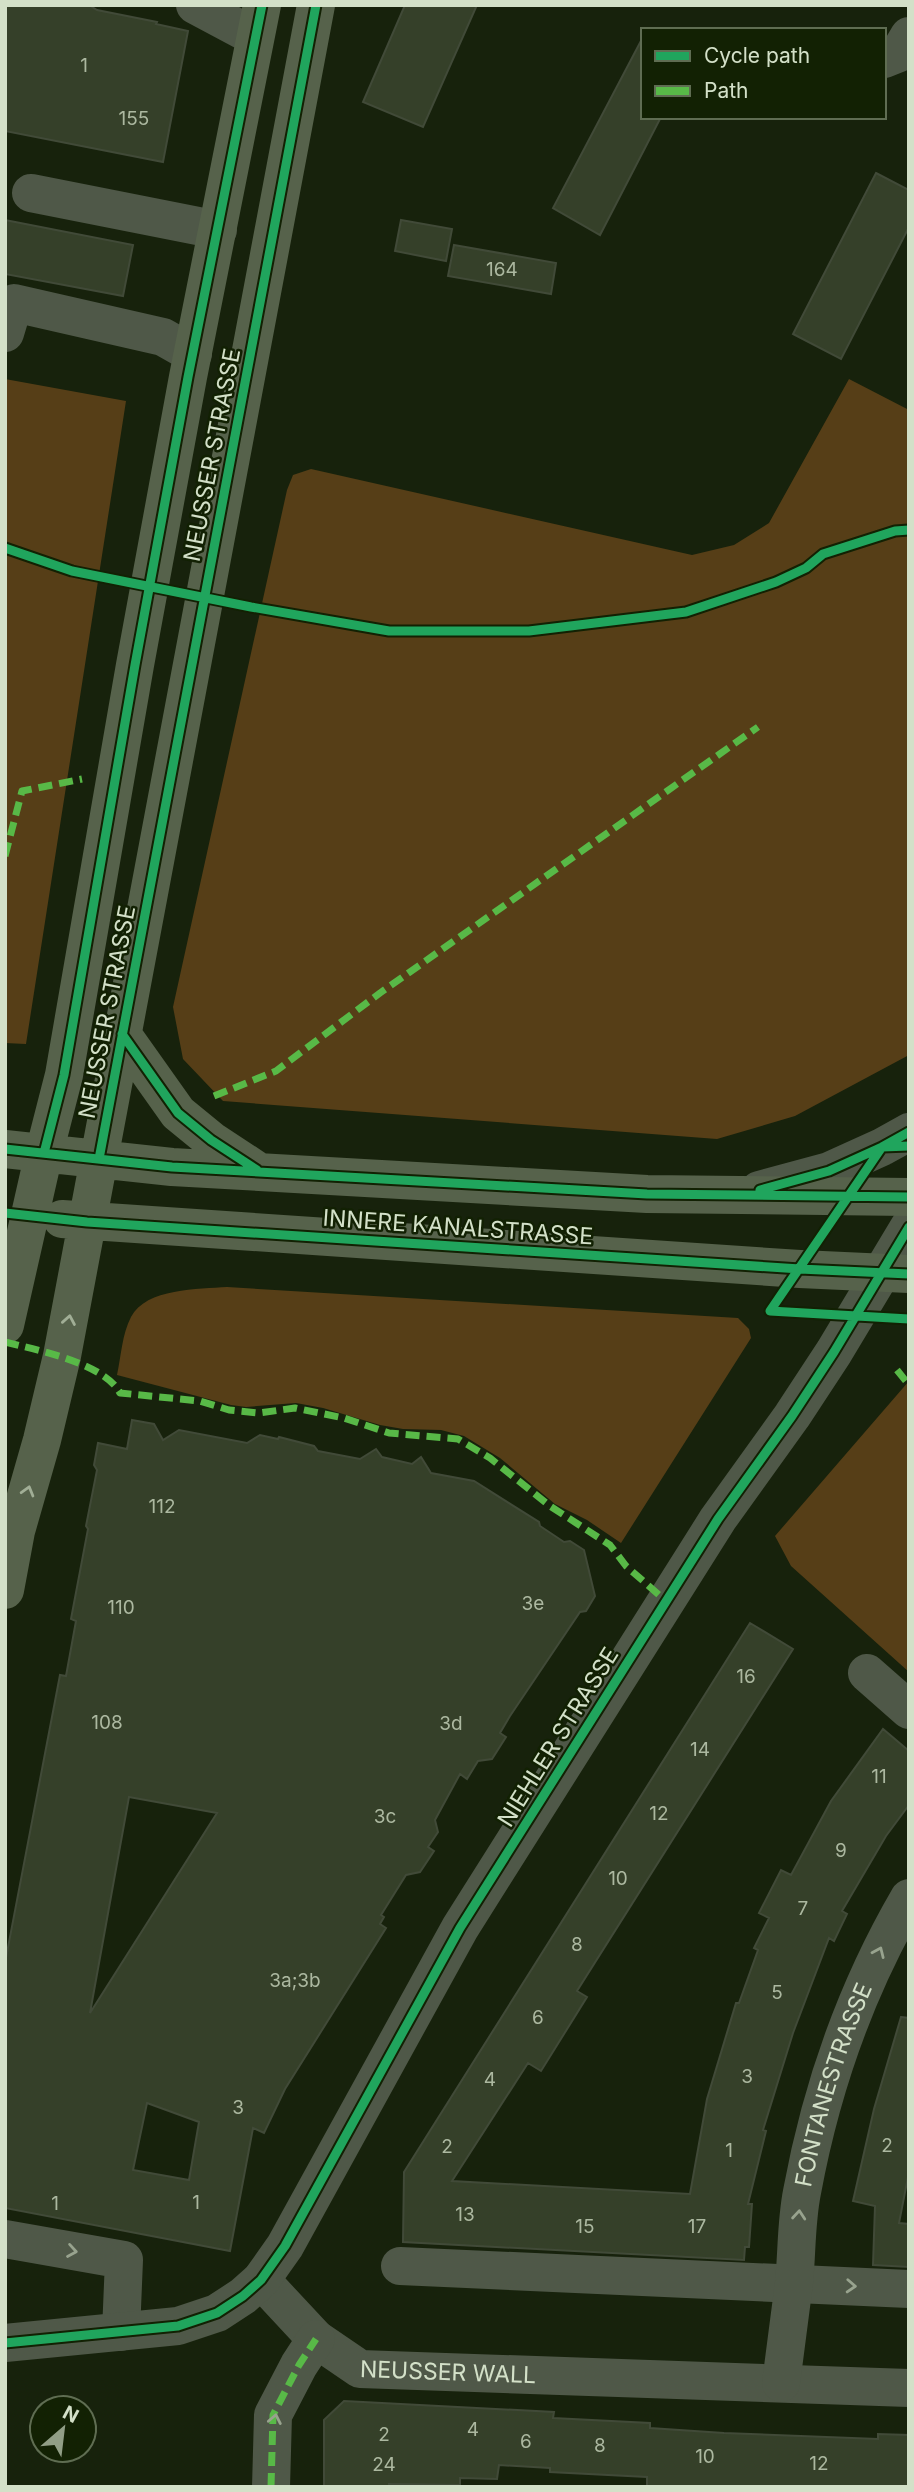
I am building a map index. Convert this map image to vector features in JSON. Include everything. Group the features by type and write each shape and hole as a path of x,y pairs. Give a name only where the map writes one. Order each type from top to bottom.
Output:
{"main road":[{"name":"NEUSSER STRASSE","path":"5,1590 16,1531 62,1356 316,5"},
{"path":"259,21 299,86"},
{"name":"NEUSSER STRASSE","path":"6,1320 18,1215 44,1153 64,1075 135,665 259,21"},
{"path":"135,665 189,679"},
{"path":"122,1034 178,1112 211,1140 260,1172"},
{"name":"INNERE KANALSTRASSE","path":"5,1149 260,1172 647,1194 909,1197"},
{"name":"INNERE KANALSTRASSE","path":"18,1215 87,1222 896,1273"}],"street":[{"path":"195,5 259,21"},
{"path":"31,193 218,230"},
{"path":"5,333 14,303 163,337 193,354"},
{"path":"740,1195 829,1171 909,1132"},
{"name":"NIEHLER STRASSE","path":"261,2280 290,2238 460,1928 718,1519 896,1273 909,1227"},
{"path":"867,1673 909,1710"},
{"name":"FONTANESTRASSE","path":"794,2283 801,2194 819,2116 844,2032 883,1942 909,1898"},
{"path":"5,2239 124,2260 121,2332"},
{"path":"401,2266 909,2289"},
{"path":"5,2343 178,2326 217,2313 261,2280"},
{"name":"NEUSSER WALL","path":"261,2280 316,2339 360,2369 909,2388"},
{"path":"781,2383 794,2283"},
{"path":"271,2487 273,2415 316,2339"}],"shaded area":[{"path":"5,379 126,401 26,1044 5,1043"},
{"path":"849,379 909,410 909,1055 795,1116 717,1139 223,1101 183,1059 173,1007 287,490 293,475 311,469 692,555 734,545 769,523"},
{"path":"227,1287 738,1318 749,1329 751,1338 621,1543 587,1520 555,1504 500,1458 464,1436 441,1430 403,1429 380,1425 296,1403 246,1407 231,1405 117,1375 126,1331 138,1307 148,1300 174,1292"},
{"path":"909,1381 909,1672 791,1566 775,1536"}],"building":[{"path":"5,5 89,5 97,10 188,31 163,162 5,131"},
{"path":"405,5 477,5 423,127 363,102"},
{"path":"641,41 641,119 660,119 600,235 553,208"},
{"path":"876,173 909,190 909,227 841,359 793,334"},
{"path":"5,220 133,245 123,296 5,274"},
{"path":"401,220 452,229 446,261 395,251"},
{"path":"454,245 556,263 551,294 448,276"},
{"path":"132,1420 154,1424 163,1440 179,1430 247,1443 260,1435 279,1437 314,1446 318,1451 360,1459 376,1449 382,1457 412,1464 421,1457 431,1473 474,1481 539,1522 540,1526 564,1542 570,1541 584,1550 595,1596 586,1611 580,1612 510,1716 500,1733 506,1737 492,1759 478,1761 467,1779 460,1774 435,1820 438,1832 428,1847 434,1851 420,1872 406,1875 381,1915 384,1917 380,1924 386,1928 285,2089 264,2133 253,2128 230,2251 5,2208 5,1963 60,1675 66,1676 76,1621 71,1619 88,1529 86,1526 97,1470 94,1465 98,1443 127,1449","holes":["129,1797 217,1813 90,2013","147,2103 199,2122 189,2180 133,2170"]},
{"path":"750,1623 793,1649 577,1991 587,1997 541,2071 528,2063 452,2181 690,2194 707,2099 736,2003 739,2003 758,1950 754,1948 769,1918 759,1913 781,1870 791,1875 831,1801 883,1729 909,1751 909,1805 886,1836 842,1911 847,1914 834,1941 829,1938 793,2033 763,2130 766,2131 748,2204 752,2204 749,2247 745,2247 744,2260 403,2242 404,2172"},
{"path":"901,2017 909,2018 909,2172 899,2223 909,2224 909,2267 873,2265 875,2206 853,2201 874,2109"},
{"path":"344,2401 554,2412 553,2418 650,2423 650,2428 724,2433 878,2439 878,2434 909,2435 909,2487 647,2487 647,2477 550,2472 550,2468 499,2465 497,2479 460,2478 460,2485 324,2487 324,2420"}],"marked path":[{"path":"214,1096 276,1071 380,993 758,727"},
{"path":"5,856 22,791 82,779"},
{"path":"5,1342 85,1366 112,1383 120,1393 200,1401 229,1410 259,1413 295,1408 344,1418 389,1433 458,1439 490,1458 550,1506 610,1545 626,1566 666,1601"},
{"path":"897,1370 909,1385"},
{"path":"271,2487 273,2415 316,2339"}],"cycle path":[{"path":"44,1153 64,1075 188,377 262,5"},
{"path":"99,1159 316,5"},
{"path":"5,548 72,571 389,631 529,631 686,612 776,582 806,568 823,554 895,531 909,530"},
{"path":"122,1034 178,1113 211,1140 257,1170"},
{"path":"760,1190 829,1171 909,1132"},
{"path":"770,1311 882,1147 909,1146"},
{"path":"5,1149 172,1167 647,1194 909,1197"},
{"path":"5,1213 87,1222 909,1274"},
{"path":"5,2343 178,2326 217,2313 261,2280 285,2246 460,1928 718,1519 834,1352 909,1227"},
{"path":"770,1311 909,1319"}]}
